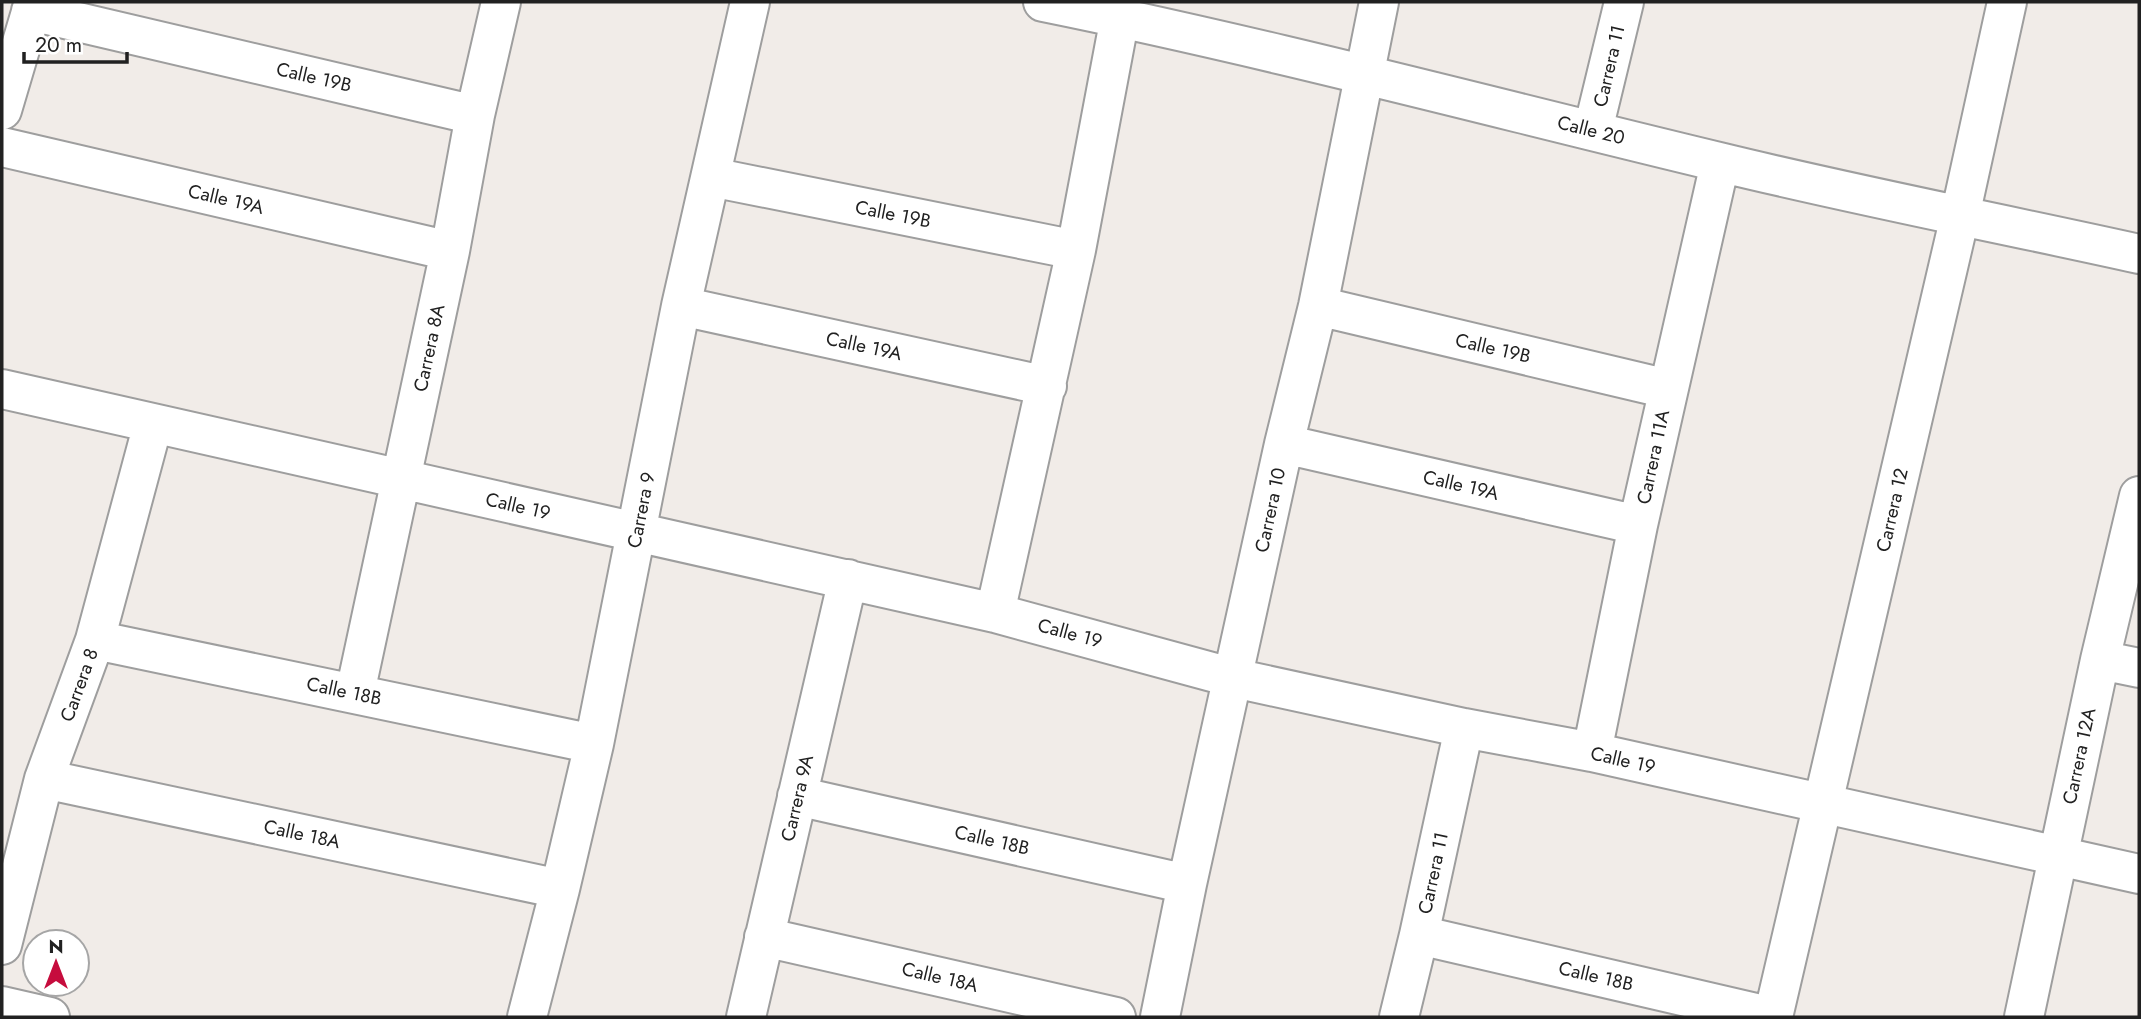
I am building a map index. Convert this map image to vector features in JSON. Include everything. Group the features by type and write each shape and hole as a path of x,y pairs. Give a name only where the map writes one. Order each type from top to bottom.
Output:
{"street":[{"name":"Carrera 8A","path":"355,693 501,2"},
{"name":"Carrera 9","path":"527,1017 594,744 681,306 750,2"},
{"name":"Calle 20","path":"1043,2 1363,75 1720,163 2139,254"},
{"name":"Carrera 10","path":"1160,1017 1284,444 1318,306 1379,2"},
{"name":"Carrera 11","path":"1594,130 1624,2"},
{"name":"Carrera 12","path":"1773,1017 1961,216 2007,2"},
{"name":"Calle 19B","path":"33,6 475,115"},
{"path":"2,110 33,6"},
{"path":"995,613 1076,250 1120,18"},
{"name":"Calle 19A","path":"2,147 450,251"},
{"name":"Carrera 11A","path":"1592,752 1638,525 1720,163"},
{"name":"Calle 19B","path":"711,177 1076,250"},
{"name":"Calle 19A","path":"681,306 1047,386"},
{"name":"Calle 19B","path":"1318,306 1668,389"},
{"name":"Calle 19","path":"2,389 995,613 1234,678 1464,728 1592,752 2139,874"},
{"name":"Carrera 8","path":"2,945 44,779 95,640 153,424"},
{"name":"Calle 19A","path":"1284,444 1638,525"},
{"name":"Carrera 12A","path":"2024,1017 2099,660 2139,496"},
{"name":"Carrera 9A","path":"746,1017 848,579"},
{"name":"Calle 18B","path":"95,640 594,744"},
{"path":"2099,660 2139,668"},
{"name":"Carrera 11","path":"1399,1017 1464,728"},
{"name":"Calle 18A","path":"44,779 560,889"},
{"name":"Calle 18B","path":"797,796 1187,884"},
{"name":"Calle 18B","path":"1419,935 1773,1017"},
{"name":"Calle 18A","path":"764,937 1116,1017"},
{"path":"2,1006 50,1017"}]}
